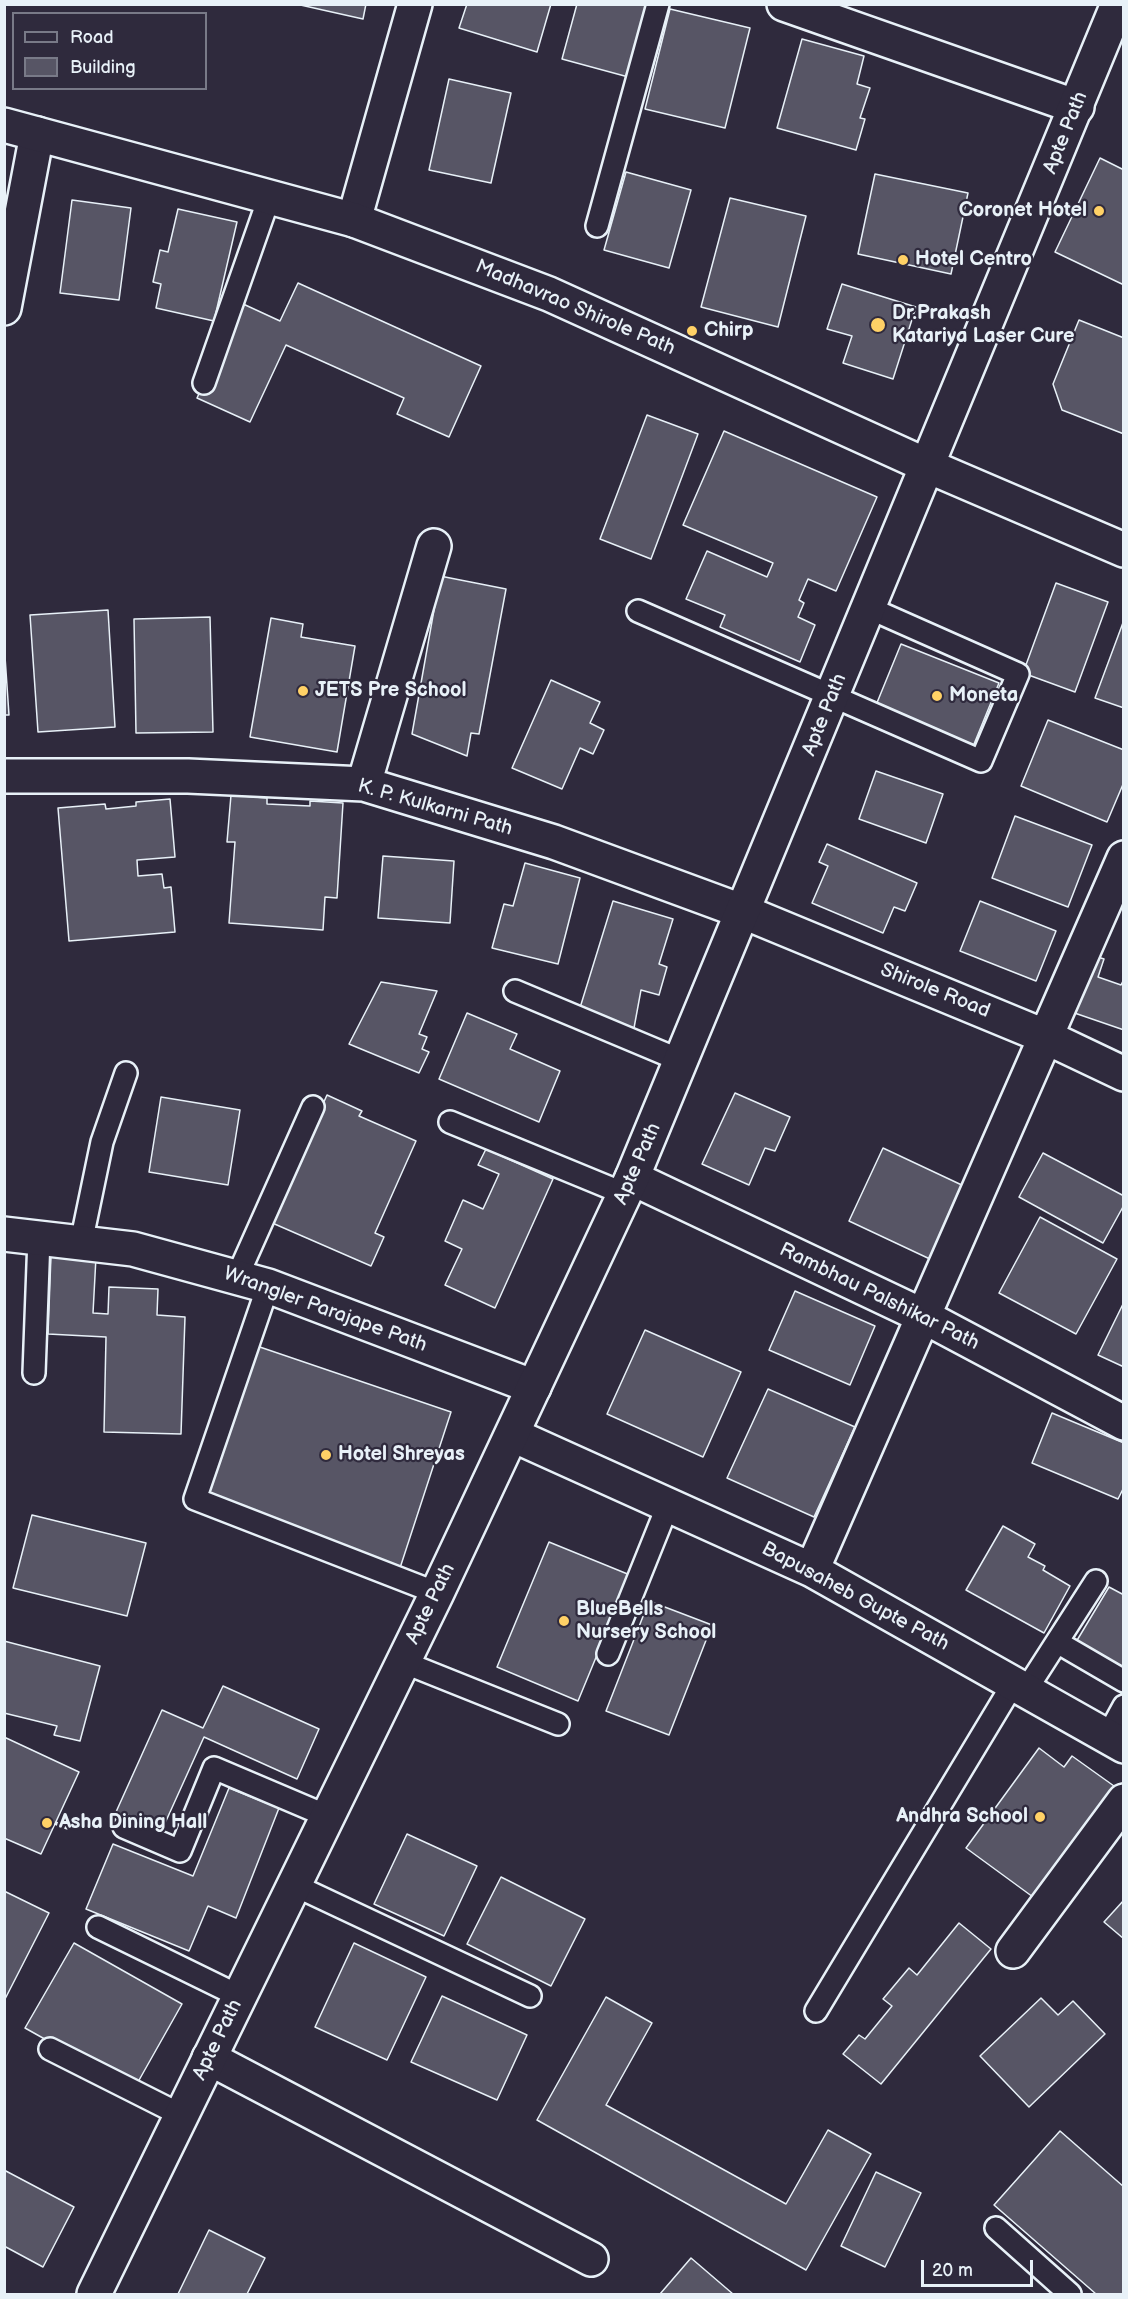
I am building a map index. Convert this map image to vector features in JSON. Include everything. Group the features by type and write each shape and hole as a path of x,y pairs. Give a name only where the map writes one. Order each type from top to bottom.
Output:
{"street":[{"path":"354,220 416,4"},
{"path":"784,4 1077,107"},
{"name":"Apte Path","path":"94,2295 513,1435 628,1186 744,912 1118,4"},
{"name":"Madhavrao Shirole Path","path":"4,125 354,220 549,294 928,466 1124,550"},
{"path":"4,308 37,134"},
{"path":"364,784 434,546"},
{"name":"K. P. Kulkarni Path","path":"4,776 188,776 364,784 554,842 744,912"},
{"path":"812,1570 921,1315 1124,858"},
{"name":"Shirole Road","path":"744,912 1044,1036 1124,1074"},
{"name":"Rambhau Palshikar Path","path":"628,1186 921,1315 1124,1423"},
{"name":"Wrangler Parajape Path","path":"4,1234 133,1249 253,1282 534,1387"},
{"name":"Bapusaheb Gupte Path","path":"513,1435 812,1570 1115,1741"},
{"path":"1013,1952 1124,1801"},
{"path":"209,2058 591,2259"}],"lane":[{"path":"597,226 658,4"},
{"path":"204,382 269,198"},
{"path":"638,611 981,760 1018,674 869,608"},
{"path":"515,991 682,1060"},
{"path":"81,1243 102,1142 126,1073"},
{"path":"313,1107 253,1282 195,1499 436,1593"},
{"path":"450,1122 628,1186"},
{"path":"34,1373 39,1238"},
{"path":"608,1654 668,1505"},
{"path":"816,2011 1019,1687 1057,1642 1096,1581"},
{"path":"1057,1642 1124,1681"},
{"path":"403,1662 558,1724"},
{"path":"1115,1741 1124,1706"},
{"path":"124,1827 180,1851 214,1768 327,1816"},
{"path":"294,1885 530,1996"},
{"path":"98,1927 239,1996"},
{"path":"50,2049 181,2115"},
{"path":"996,2228 1070,2295"}],"path":[{"path":"55,1823 68,1828"}],"building":[{"path":"296,4 366,4 363,19"},
{"path":"467,4 551,4 537,52 459,28"},
{"path":"577,4 652,4 632,78 562,59"},
{"path":"670,9 750,28 725,128 645,109"},
{"path":"802,39 864,56 857,84 870,88 860,118 865,119 856,150 777,128"},
{"path":"449,79 511,93 491,183 429,170"},
{"name":"Coronet Hotel","path":"1100,158 1124,170 1124,285 1055,252"},
{"path":"626,172 691,190 669,268 604,250"},
{"path":"875,174 968,193 951,274 858,254"},
{"path":"730,198 806,216 778,327 701,307"},
{"path":"72,200 131,208 119,300 60,293"},
{"path":"178,209 237,222 214,321 156,308 161,284 153,282 160,250 168,252"},
{"path":"298,283 481,366 449,437 397,414 404,398 286,345 250,422 197,398 241,303 280,321"},
{"path":"842,284 916,307 893,379 843,363 852,336 827,329"},
{"path":"1079,320 1124,338 1124,434 1062,410 1053,384"},
{"path":"647,415 698,434 651,559 600,539"},
{"path":"724,431 877,497 836,591 808,579 799,600 804,603 798,617 815,625 800,662 720,627 725,615 686,599 707,551 767,577 773,563 683,525"},
{"path":"440,576 506,589 479,734 471,733 467,756 412,734"},
{"path":"1056,583 1108,602 1075,692 1023,673"},
{"path":"108,610 115,727 38,732 30,615"},
{"path":"210,617 213,732 136,733 134,619"},
{"name":"JETS Pre School","path":"271,618 303,624 301,637 355,646 337,752 250,737"},
{"path":"1124,620 1124,708 1095,698"},
{"path":"4,642 9,715 4,715"},
{"name":"Moneta","path":"901,644 999,683 972,749 874,710"},
{"path":"551,680 600,702 590,723 604,730 593,754 580,748 562,789 512,768"},
{"path":"1048,720 1124,750 1124,782 1107,822 1021,786"},
{"path":"876,771 943,794 926,843 859,819"},
{"path":"231,795 267,798 267,804 310,806 310,801 343,803 337,898 325,897 323,930 229,923 235,842 227,842"},
{"path":"170,799 175,857 137,860 138,876 162,874 164,888 171,887 175,932 69,941 58,808 105,804 106,809 136,806 136,802"},
{"path":"1015,816 1092,845 1068,907 992,878"},
{"path":"827,844 917,883 905,911 894,907 883,933 812,903 828,866 819,862"},
{"path":"383,856 454,861 450,923 378,918"},
{"path":"525,863 580,878 558,964 492,948 504,904 513,906"},
{"path":"613,901 673,919 659,964 667,967 659,995 641,990 634,1028 579,1011"},
{"path":"980,901 1056,931 1036,981 960,951"},
{"path":"1079,951 1104,959 1098,977 1121,985 1124,979 1124,1030 1060,1008"},
{"path":"381,982 437,991 419,1034 427,1037 422,1049 429,1052 419,1073 349,1044"},
{"path":"467,1013 517,1034 510,1049 560,1071 539,1122 439,1079"},
{"path":"735,1093 790,1117 775,1151 765,1148 749,1185 702,1164"},
{"path":"327,1095 362,1111 359,1116 416,1141 375,1233 384,1237 371,1266 270,1222"},
{"path":"161,1097 240,1110 228,1185 149,1172"},
{"path":"883,1148 966,1187 932,1260 849,1221"},
{"path":"486,1149 553,1179 495,1308 445,1285 462,1249 445,1241 463,1200 483,1209 499,1174 478,1165"},
{"path":"1043,1153 1124,1196 1124,1205 1103,1243 1019,1197"},
{"path":"1040,1217 1117,1259 1076,1334 999,1293"},
{"path":"51,1255 96,1257 93,1313 108,1314 109,1287 158,1289 157,1315 185,1317 181,1434 104,1432 106,1337 48,1334"},
{"path":"795,1291 875,1326 850,1385 769,1350"},
{"path":"1124,1302 1124,1367 1098,1355"},
{"path":"645,1330 741,1372 703,1457 607,1414"},
{"name":"Hotel Shreyas","path":"251,1344 451,1412 399,1571 201,1498"},
{"path":"768,1389 855,1427 814,1517 727,1478"},
{"path":"1052,1413 1124,1443 1124,1487 1118,1499 1032,1463"},
{"path":"32,1515 146,1543 127,1616 13,1588"},
{"path":"1003,1526 1035,1544 1028,1557 1045,1566 1043,1570 1070,1586 1044,1633 966,1590"},
{"name":"BlueBells Nursery School","path":"549,1542 630,1575 578,1701 497,1667"},
{"path":"1109,1587 1124,1595 1124,1676 1073,1647"},
{"path":"649,1601 712,1625 669,1735 606,1711"},
{"path":"4,1641 100,1666 80,1741 54,1735 57,1726 4,1713"},
{"path":"223,1686 319,1729 297,1779 204,1737 161,1832 116,1812 162,1710 203,1728"},
{"path":"4,1737 79,1772 41,1854 4,1838"},
{"name":"Andhra School","path":"1039,1748 1064,1767 1072,1756 1114,1786 1033,1897 966,1848"},
{"path":"229,1788 279,1808 236,1918 208,1906 189,1951 86,1909 113,1844 193,1876"},
{"path":"407,1834 477,1866 444,1936 374,1904"},
{"path":"501,1877 585,1919 551,1986 467,1944"},
{"path":"4,1891 49,1913 4,2001"},
{"path":"1124,1900 1124,1939 1104,1922"},
{"path":"959,1923 991,1949 881,2084 843,2054 859,2035 865,2039 892,2006 883,1999 909,1968 917,1975"},
{"path":"74,1943 182,2004 134,2089 25,2028"},
{"path":"354,1943 426,1977 387,2060 315,2027"},
{"path":"442,1996 527,2035 497,2100 411,2062"},
{"path":"606,1997 652,2023 606,2105 786,2204 828,2130 871,2154 806,2270 537,2120"},
{"path":"1041,1998 1058,2015 1073,2001 1105,2034 1029,2107 980,2056"},
{"path":"1060,2131 1124,2187 1124,2294 1096,2294 994,2205"},
{"path":"4,2170 74,2207 43,2267 4,2246"},
{"path":"876,2172 921,2193 885,2267 841,2246"},
{"path":"209,2230 265,2258 247,2294 178,2294"},
{"path":"691,2258 733,2294 660,2294"}],"place":[{"name":"Coronet Hotel","path":"1099,211"},
{"name":"Hotel Centro","path":"903,260"},
{"name":"Dr.Prakash Katariya Laser Cure","path":"878,325"},
{"name":"Chirp","path":"692,331"},
{"name":"JETS Pre School","path":"303,691"},
{"name":"Moneta","path":"937,696"},
{"name":"Hotel Shreyas","path":"326,1455"},
{"name":"BlueBells Nursery School","path":"564,1621"},
{"name":"Andhra School","path":"1040,1817"},
{"name":"Asha Dining Hall","path":"47,1823"}]}
